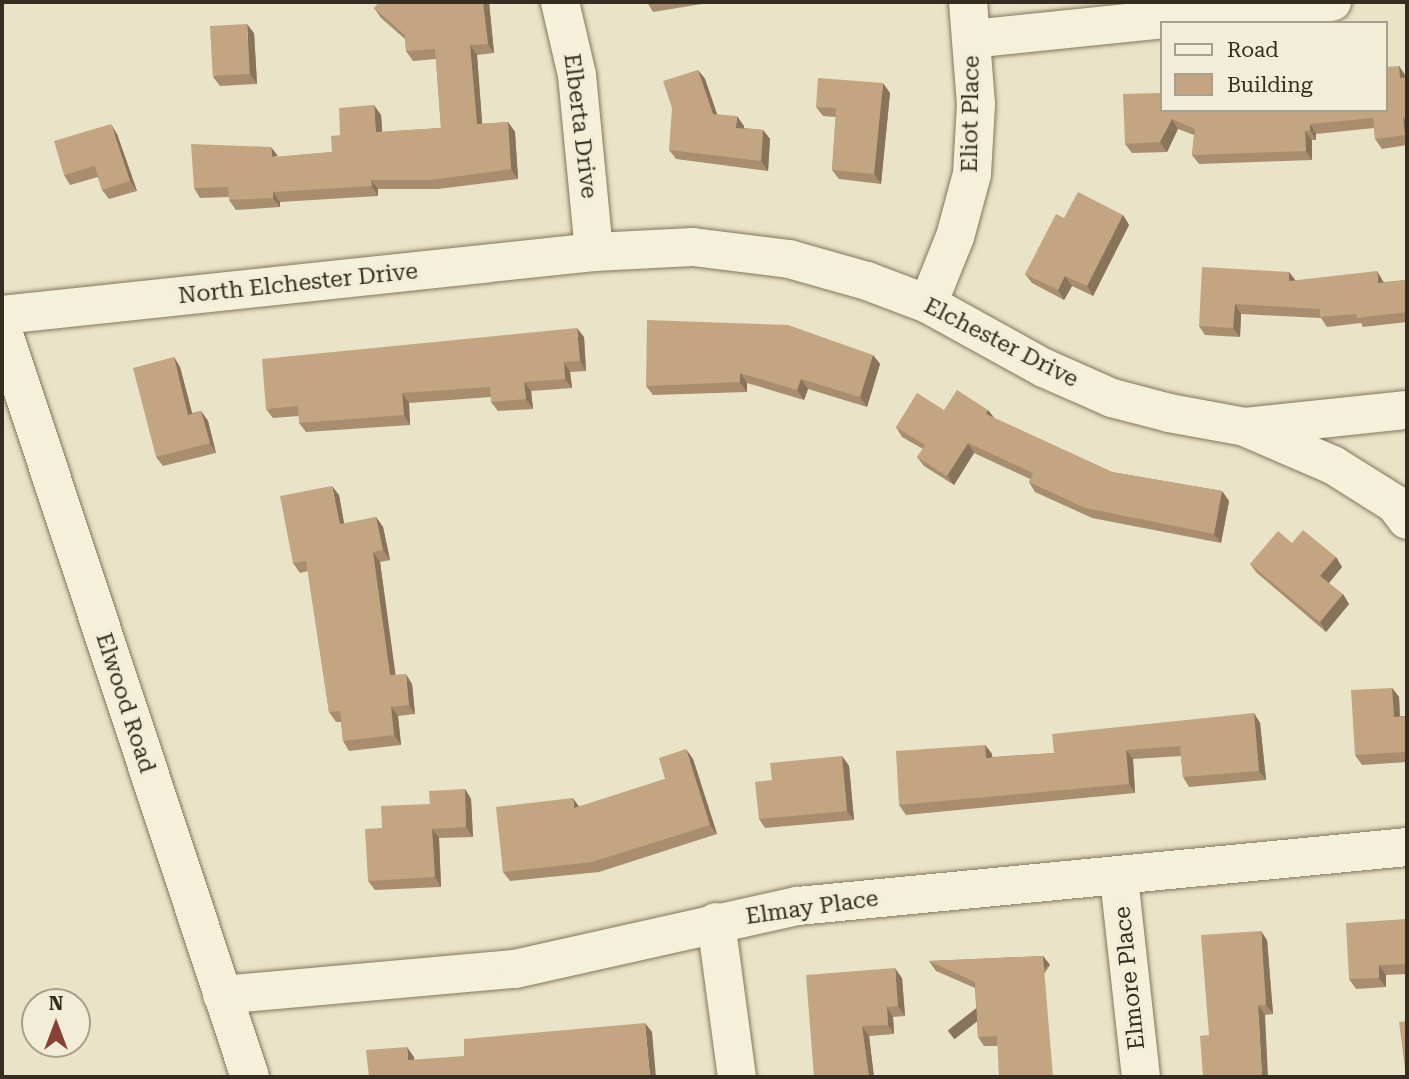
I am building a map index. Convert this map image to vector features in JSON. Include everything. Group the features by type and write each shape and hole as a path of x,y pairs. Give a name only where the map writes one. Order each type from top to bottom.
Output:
{"street":[{"name":"Elberta Drive","path":"561,2 577,75 594,252"},
{"name":"Eliot Place","path":"928,304 955,237 972,174 972,39 968,2"},
{"path":"972,39 1332,2"},
{"name":"Elchester Drive","path":"594,252 694,247 789,259 928,304 1044,368 1112,398 1245,427 1407,410"},
{"name":"North Elchester Drive","path":"2,315 594,252"},
{"name":"Elwood Road","path":"2,328 250,1077"},
{"path":"1245,427 1333,465 1395,503 1407,520"},
{"name":"Elmay Place","path":"222,995 515,970 716,922 798,906 1119,878 1407,846"},
{"name":"Elmore Place","path":"1119,878 1141,1077"},
{"path":"716,922 737,1077"}],"building":[{"path":"379,2 483,2 488,44 470,45 477,124 508,122 511,169 431,180 371,180 372,186 273,192 273,198 229,200 228,187 194,188 191,144 271,147 272,157 332,152 331,136 340,135 339,108 374,105 376,132 441,128 435,49 406,51 405,35 374,8"},
{"path":"247,24 250,74 213,76 210,26"},
{"path":"1399,66 1400,78 1407,77 1407,117 1403,118 1405,135 1375,139 1373,118 1310,124 1310,130 1305,131 1306,151 1192,155 1195,129 1172,119 1160,142 1125,144 1123,94 1160,93 1160,112 1388,112 1388,67"},
{"path":"698,70 713,114 737,116 736,128 763,130 761,161 669,150 672,108 663,81"},
{"path":"818,78 883,83 874,174 832,170 836,108 816,107"},
{"path":"111,124 130,181 102,190 95,166 64,175 54,141"},
{"path":"1078,192 1123,215 1087,286 1065,276 1058,290 1025,274 1056,214 1064,218"},
{"path":"1202,267 1289,272 1289,281 1377,271 1378,283 1407,280 1407,312 1357,318 1356,314 1320,317 1320,309 1235,304 1233,328 1199,326"},
{"path":"647,320 788,325 873,355 860,397 801,379 797,390 740,373 740,382 646,386"},
{"path":"577,328 580,361 564,362 565,379 524,382 526,399 491,402 490,387 402,393 404,415 299,423 298,406 266,409 262,359"},
{"path":"174,357 188,415 201,411 210,443 156,457 133,368"},
{"path":"957,390 988,410 986,414 1112,472 1222,491 1214,534 1085,508 1029,482 1033,473 968,443 947,476 917,457 925,445 896,427 917,393 944,410"},
{"path":"332,486 340,524 376,517 383,550 373,552 390,675 406,674 409,705 391,707 394,735 343,741 340,711 329,712 306,561 293,563 280,496"},
{"path":"1303,530 1336,557 1320,576 1343,594 1320,622 1250,564 1278,531 1292,543"},
{"path":"1392,688 1394,717 1407,716 1407,752 1355,755 1351,690"},
{"path":"1254,713 1259,771 1183,777 1180,746 1126,750 1129,784 899,805 896,751 985,745 986,758 1054,753 1052,734"},
{"path":"686,749 710,825 592,862 503,872 496,807 573,798 574,808 665,779 659,758"},
{"path":"842,756 847,811 759,819 755,782 772,780 770,763"},
{"path":"465,789 466,827 432,829 435,877 368,881 365,829 382,828 381,806 430,804 429,791"},
{"path":"1407,919 1407,964 1379,965 1379,978 1349,979 1346,923"},
{"path":"1261,931 1266,1005 1258,1005 1262,1077 1203,1077 1200,1036 1209,1035 1201,935"},
{"path":"1043,956 1053,1077 999,1077 997,1036 978,1037 975,982 929,961"},
{"path":"895,968 898,1006 887,1007 888,1025 862,1026 869,1077 814,1077 806,975"},
{"path":"1407,1021 1407,1077 1406,1077 1399,1022"},
{"path":"645,1023 650,1077 369,1077 366,1050 407,1047 408,1060 464,1056 464,1039"}]}
